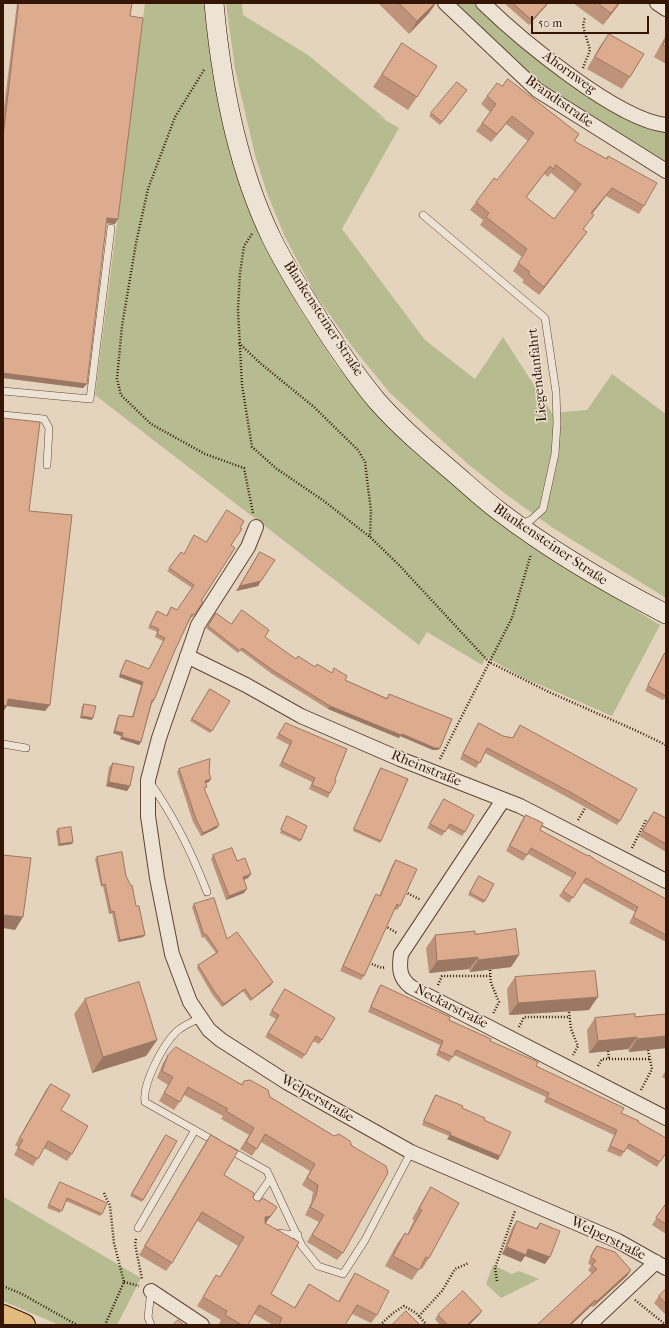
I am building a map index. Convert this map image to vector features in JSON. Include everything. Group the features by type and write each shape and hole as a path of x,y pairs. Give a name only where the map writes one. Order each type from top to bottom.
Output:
{"main road":[{"name":"Blankensteiner Straße","path":"214,3 218,48 240,149 263,216 272,239 306,298 343,356 377,401 417,442 498,510 535,537 610,585 666,614"},
{"path":"3,1316 24,1325"}],"street":[{"name":"Brandtstraße","path":"445,3 537,90 666,171"},
{"name":"Ahornweg","path":"483,3 515,32 577,79 624,110 654,123 666,125"},
{"path":"657,3 666,9"},
{"path":"148,780 159,738 198,625 248,547 256,527"},
{"name":"Rheinstraße","path":"187,656 246,685 301,716 503,800 571,832 666,881"},
{"name":"Welperstraße","path":"148,780 148,816 157,878 172,954 182,984 200,1018 209,1030 221,1040 288,1083 411,1152 618,1240 661,1265"},
{"name":"Neckarstraße","path":"503,800 401,954 400,965 403,981 411,987 666,1118"},
{"path":"589,1325 625,1291 661,1265"},
{"path":"147,1287 202,1325"}],"lane":[{"name":"Liegendanfahrt","path":"423,215 545,318 556,392 557,423 555,454 543,509 530,520 518,525"},
{"path":"3,390 90,399 111,228"},
{"path":"3,415 44,419 49,428 47,465"},
{"path":"3,744 26,748"},
{"path":"148,780 187,842 207,892"},
{"path":"200,1018 176,1032 172,1037 145,1087 144,1102 196,1130 267,1172 302,1246 318,1266 343,1274 365,1240 411,1152"},
{"path":"138,1228 196,1130"},
{"path":"252,1205 270,1179"},
{"path":"265,1230 298,1235"},
{"path":"147,1287 148,1317 151,1325"}],"path":[{"path":"577,79 590,50 583,26 585,17"},
{"path":"218,48 175,117 148,188 136,243 122,326 117,379 121,395 151,424 205,454 244,468 251,495 256,527"},
{"path":"263,216 244,246 240,273 238,310 239,343 246,416 252,448 277,469 324,501 370,537 399,565 489,662 549,692 617,721 666,746"},
{"path":"239,343 260,363 314,407 358,450 365,462 371,511 370,537"},
{"path":"434,772 512,618 535,537"},
{"path":"571,832 590,800"},
{"path":"626,860 646,820"},
{"path":"487,1026 499,1002 491,983 490,970"},
{"path":"450,971 451,976"},
{"path":"442,976 490,976"},
{"path":"569,1012 571,1029 578,1046 574,1053"},
{"path":"520,1024 524,1017 530,1015 570,1017"},
{"path":"634,1101 652,1070 648,1050"},
{"path":"608,1051 609,1059"},
{"path":"598,1066 602,1059 649,1059"},
{"path":"104,1193 110,1206 114,1243 124,1282 104,1325"},
{"path":"497,1281 495,1268 520,1198"},
{"path":"138,1228 135,1244 147,1287"},
{"path":"419,1316 442,1291 454,1269 469,1263"},
{"path":"3,1286 22,1294 77,1325"},
{"path":"625,1291 666,1325"},
{"path":"380,1325 393,1313 404,1306 419,1316 427,1325"}],"green space":[{"path":"145,3 205,3 266,245 298,306 335,364 373,411 417,455 519,536 660,625 612,716 524,678 486,657 482,665 427,632 419,645 95,395"},
{"path":"226,3 242,3 243,15 308,55 387,120 371,112 399,128 342,229 425,340 475,379 503,337 552,413 587,410 612,374 666,414 666,598 553,528 469,465 390,393 354,349 315,294 285,237 267,193 255,155 235,69"},
{"path":"452,3 476,3 607,107 647,128 666,132 666,163 537,83"},
{"path":"4,1197 141,1278 117,1325 59,1325 3,1301"},
{"path":"493,1265 512,1274 519,1271 539,1279 501,1298 486,1284"}],"building":[{"path":"19,3 132,3 130,16 143,18 118,219 107,218 87,384 3,373 3,137"},
{"path":"399,3 435,3 417,21"},
{"path":"513,3 548,3 532,20"},
{"path":"598,3 619,3 611,13"},
{"path":"609,34 644,54 630,77 595,57"},
{"path":"666,39 666,47 663,45"},
{"path":"402,43 437,66 417,97 382,75"},
{"path":"508,79 579,134 574,141 607,159 608,156 657,183 644,206 612,188 591,213 594,215 583,229 587,232 544,287 528,274 530,272 518,263 527,249 486,217 489,213 476,202 494,178 497,180 534,133 512,116 497,134 482,123 496,104 487,96 497,83 502,86","holes":["556,165 581,184 554,219 526,197 550,166 553,169"]},
{"path":"457,82 467,90 442,122 431,113"},
{"path":"3,418 40,422 29,511 72,515 50,705 8,699 7,706 3,705"},
{"path":"227,510 244,521 240,528 242,529 231,545 235,548 201,601 203,602 194,615 192,614 154,700 152,700 141,742 122,737 123,733 115,731 119,715 133,717 143,682 120,674 126,660 149,669 165,638 157,634 159,629 150,625 157,611 167,616 171,607 177,610 194,585 169,568 181,552 184,554 194,535 206,542"},
{"path":"260,552 275,560 261,581 240,586"},
{"path":"242,610 269,630 265,637 296,659 298,656 315,667 317,664 332,673 334,668 347,676 345,680 387,699 389,694 452,719 440,748 435,748 330,706 274,671 242,648 240,651 208,626 216,613 231,624"},
{"path":"666,653 666,696 648,686"},
{"path":"210,689 230,701 212,731 192,719"},
{"path":"84,704 96,706 93,718 82,716"},
{"path":"286,723 347,749 335,779 336,781 330,793 312,785 315,778 282,762 292,741 279,734"},
{"path":"479,723 503,736 513,738 520,725 637,789 620,821 570,792 487,748 480,763 463,754"},
{"path":"210,759 209,772 211,779 205,781 207,787 204,788 219,825 203,833 196,819 179,769"},
{"path":"113,763 134,767 130,786 109,782"},
{"path":"381,768 408,779 381,841 354,829"},
{"path":"444,799 474,815 465,832 450,824 445,832 430,824"},
{"path":"654,812 666,818 666,844 643,831"},
{"path":"526,815 543,823 540,830 588,856 589,855 597,861 666,899 666,935 633,917 638,907 586,878 573,898 563,891 576,873 531,848 527,855 510,846"},
{"path":"287,816 307,826 301,840 281,830"},
{"path":"71,827 73,842 60,844 58,829"},
{"path":"232,848 237,861 245,858 251,874 243,877 247,889 229,896 213,855"},
{"path":"122,852 126,876 131,886 132,885 136,906 139,906 145,935 120,940 114,911 111,912 105,884 102,885 97,857"},
{"path":"3,855 31,858 23,917 3,915"},
{"path":"396,860 417,869 400,906 397,904 364,976 343,966 376,894 380,896"},
{"path":"479,876 494,884 485,901 470,893"},
{"path":"214,898 227,939 237,932 273,982 252,999 245,989 224,1004 198,965 218,952 206,934 204,935 194,904"},
{"path":"516,929 519,955 478,960 478,957 437,961 435,935 475,931 475,934"},
{"path":"595,971 598,997 518,1003 515,977"},
{"path":"139,982 157,1040 103,1057 85,999"},
{"path":"381,985 450,1017 449,1020 491,1039 490,1041 538,1062 536,1066 624,1108 621,1113 639,1121 638,1122 666,1138 666,1153 660,1162 629,1144 624,1152 610,1146 617,1130 547,1097 549,1093 456,1050 453,1057 439,1051 443,1041 371,1007"},
{"path":"285,989 335,1018 322,1040 316,1036 305,1055 268,1033 279,1015 272,1011"},
{"path":"635,1014 635,1017 666,1014 666,1036 598,1041 595,1018"},
{"path":"176,1047 242,1085 244,1081 250,1080 268,1090 270,1097 334,1136 339,1134 350,1141 352,1146 386,1166 388,1173 343,1253 312,1235 324,1215 310,1207 316,1196 318,1185 307,1178 315,1164 265,1134 257,1149 246,1142 254,1128 226,1111 228,1109 188,1087 180,1102 164,1093 173,1077 162,1071 168,1055"},
{"path":"51,1084 70,1095 61,1110 88,1126 72,1154 48,1141 38,1159 18,1148 23,1140 20,1138"},
{"path":"436,1095 463,1106 462,1108 485,1118 484,1120 511,1132 500,1156 450,1135 451,1133 424,1121"},
{"path":"166,1135 177,1141 143,1200 132,1194"},
{"path":"211,1135 238,1151 224,1175 254,1193 253,1198 256,1201 260,1201 263,1198 277,1207 271,1216 265,1217 265,1223 299,1242 271,1294 295,1308 309,1284 339,1302 355,1273 389,1291 377,1315 357,1305 345,1325 279,1325 282,1318 259,1305 248,1325 242,1325 225,1315 227,1311 203,1297 216,1275 220,1277 244,1237 202,1212 172,1263 145,1246"},
{"path":"60,1182 107,1203 102,1214 67,1198 62,1211 49,1205"},
{"path":"431,1187 459,1203 429,1258 426,1257 419,1270 393,1256 405,1233 408,1235 422,1210 419,1209"},
{"path":"666,1204 666,1224 656,1218"},
{"path":"517,1221 537,1229 540,1223 560,1231 550,1257 528,1249 526,1255 507,1247"},
{"path":"597,1246 615,1252 631,1270 596,1302 595,1300 569,1325 537,1325 597,1269 592,1265 596,1261 591,1257"},
{"path":"666,1289 666,1304 659,1296"},
{"path":"463,1291 482,1311 467,1325 448,1325 438,1315"},
{"path":"406,1311 420,1325 392,1325"},
{"path":"178,1320 184,1325 173,1325"}]}
